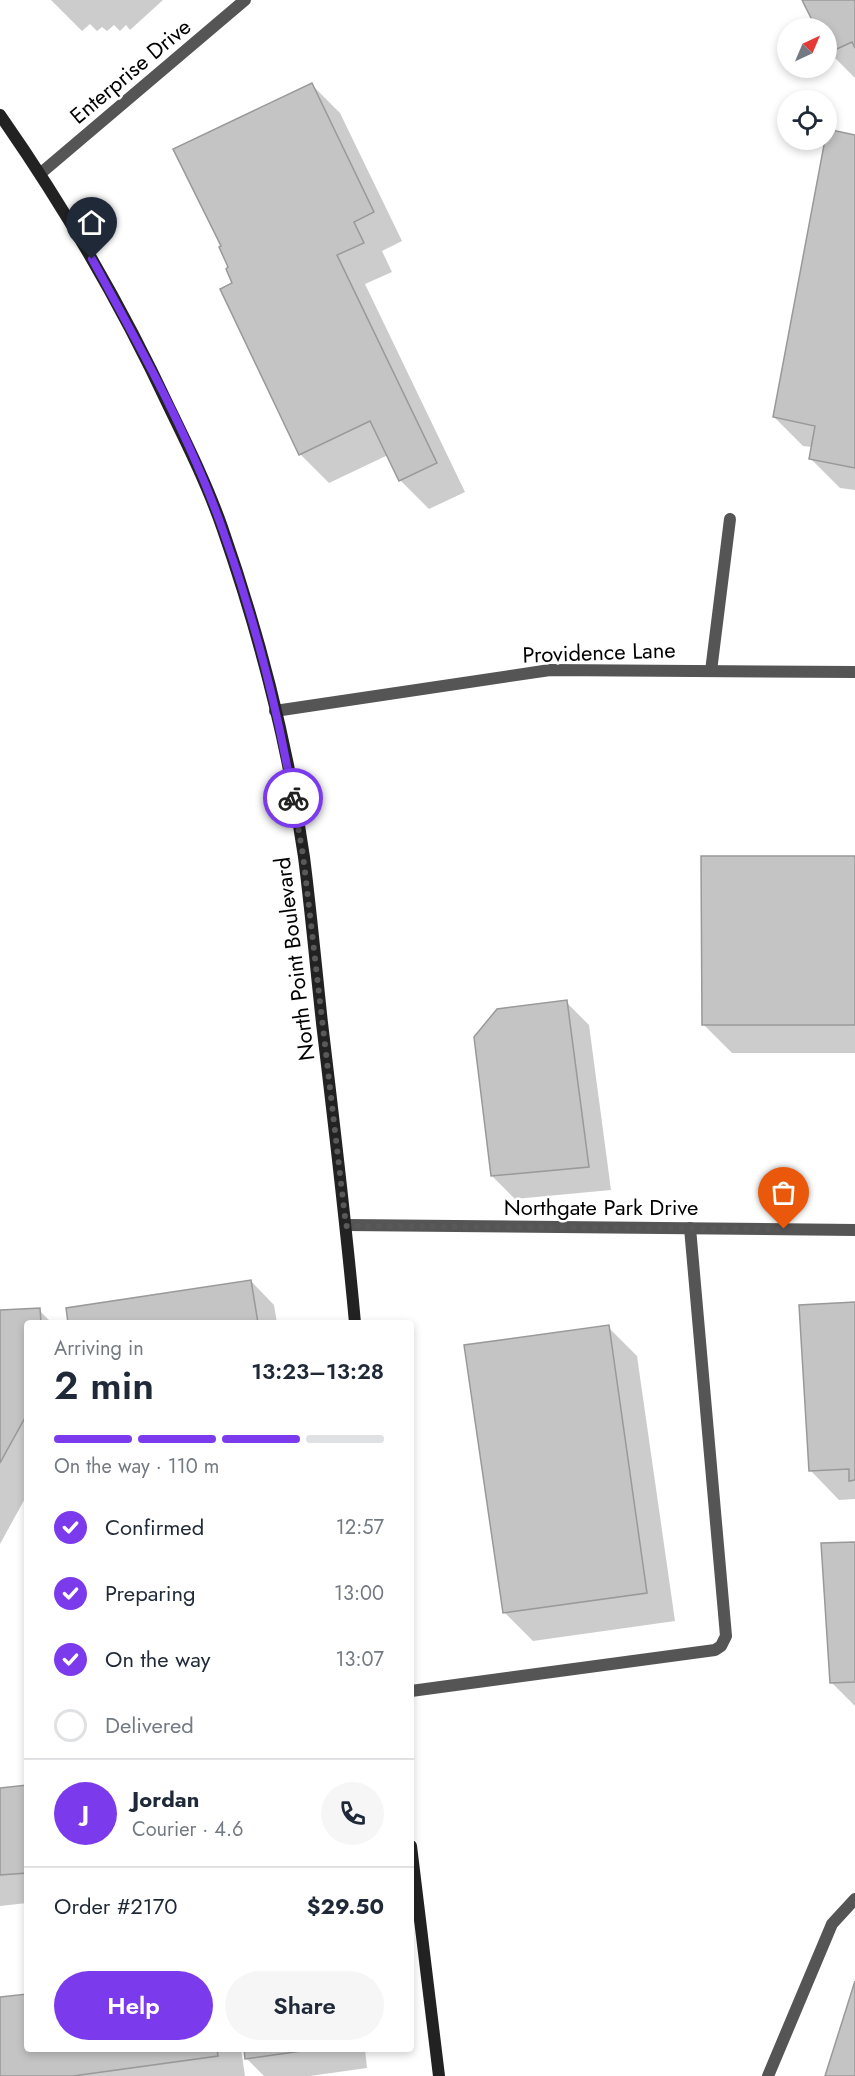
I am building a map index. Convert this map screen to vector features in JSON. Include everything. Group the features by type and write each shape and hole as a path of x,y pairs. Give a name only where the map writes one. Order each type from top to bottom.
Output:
{"main road":[{"name":"North Point Boulevard","path":"0,115 41,173 92,259 153,373 192,454 221,525 252,623 275,711 303,855 355,1320"},
{"path":"414,1871 439,2076"}],"street":[{"name":"Enterprise Drive","path":"41,173 245,0"},
{"path":"711,671 730,519"},
{"name":"Providence Lane","path":"275,711 550,670 855,672"},
{"name":"Northgate Park Drive","path":"346,1226 855,1230"},
{"path":"414,1691 715,1650 721,1646 726,1636 690,1228"},
{"path":"768,2076 832,1924 855,1899"}],"building":[{"path":"802,0 855,0 855,48 852,42 837,49 837,18 811,18"},
{"path":"312,83 374,212 354,222 364,243 337,255 437,463 399,481 370,421 299,455 220,289 232,283 219,247 221,246 173,149"},
{"path":"837,131 855,135 855,468 809,459 815,426 773,417 823,150 837,150"},
{"path":"701,856 855,856 855,1025 702,1025"},
{"path":"567,1000 589,1167 491,1176 474,1037 497,1009"},
{"path":"251,1280 258,1320 68,1320 66,1308"},
{"path":"855,1302 855,1480 849,1481 849,1469 809,1471 799,1305"},
{"path":"40,1308 41,1320 24,1320 24,1419 0,1463 0,1310"},
{"path":"609,1325 647,1593 503,1613 464,1345"},
{"path":"855,1542 855,1682 830,1683 821,1543"},
{"path":"24,1785 24,1873 0,1875 0,1788"},
{"path":"855,1981 855,2076 825,2076"},
{"path":"24,1994 24,2052 217,2052 218,2056 73,2076 0,2076 0,1997"},
{"path":"244,2052 295,2052 245,2059"}],"way so far":[{"path":"293,798 303,855 346,1226 784,1229"}],"route":[{"path":"92,259 153,373 192,454 221,525 252,623 275,711 293,798"}]}
